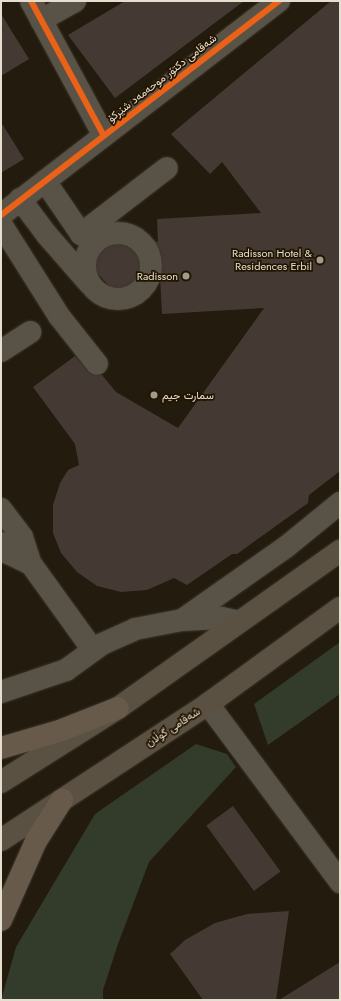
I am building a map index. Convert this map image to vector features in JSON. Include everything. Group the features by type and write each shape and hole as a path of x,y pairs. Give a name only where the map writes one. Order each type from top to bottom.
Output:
{"highway":[{"path":"1,748 62,730 118,708"},
{"path":"1,920 36,841 62,800"}],"main road":[{"path":"1,782 118,708 340,551"},
{"name":"شەقامی گوڵان","path":"1,840 208,704 340,608"}],"street":[{"path":"31,1 104,136"},
{"path":"41,20 75,1"},
{"name":"شەقامی دکتۆر موحەمەد شێرکۆ","path":"1,215 279,1"},
{"path":"88,238 167,168"},
{"path":"45,181 88,238 86,272 96,291"},
{"path":"20,199 47,235 96,291 115,299 135,295 149,280 151,260 142,242 128,234 113,233 88,238"},
{"path":"1,224 60,316 98,364"},
{"path":"1,352 30,332"},
{"path":"182,620 286,547 340,503"},
{"path":"1,509 22,537 30,564 94,650"},
{"path":"1,544 8,553 30,564"},
{"path":"1,692 66,670 94,650 135,629 182,620 222,618 239,622"},
{"path":"208,704 340,882"}],"green space":[{"path":"340,642 340,694 268,745 254,704"},
{"path":"196,744 227,754 236,767 149,862 118,944 103,990 103,1000 1,1000 16,947 95,814"}],"building":[{"path":"125,1 244,1 115,98 68,35"},
{"path":"331,1 340,1 340,471 309,495 308,503 237,554 232,554 187,585 174,578 147,590 121,592 97,586 77,572 61,553 53,533 53,505 60,483 68,470 79,465 75,444 33,387 75,356 92,375 102,375 116,392 178,428 264,308 162,314 160,277 122,289 110,287 98,274 93,263 96,253 102,248 107,239 124,233 158,242 157,219 261,213 222,162 210,174 171,134"},
{"path":"1,14 29,59 1,76"},
{"path":"1,122 24,159 1,173"},
{"path":"233,806 281,872 254,891 206,825"},
{"path":"289,911 276,1000 203,1000 170,954 185,940 215,923 247,914"},
{"path":"340,962 340,1000 279,1000"}],"cycle path":[{"path":"31,1 104,136"},
{"path":"1,215 279,1"}],"place":[{"name":"Radisson Hotel & Residences Erbil","path":"320,260"},
{"name":"Radisson","path":"186,276"},
{"name":"سمارت جیم","path":"154,395"}]}
